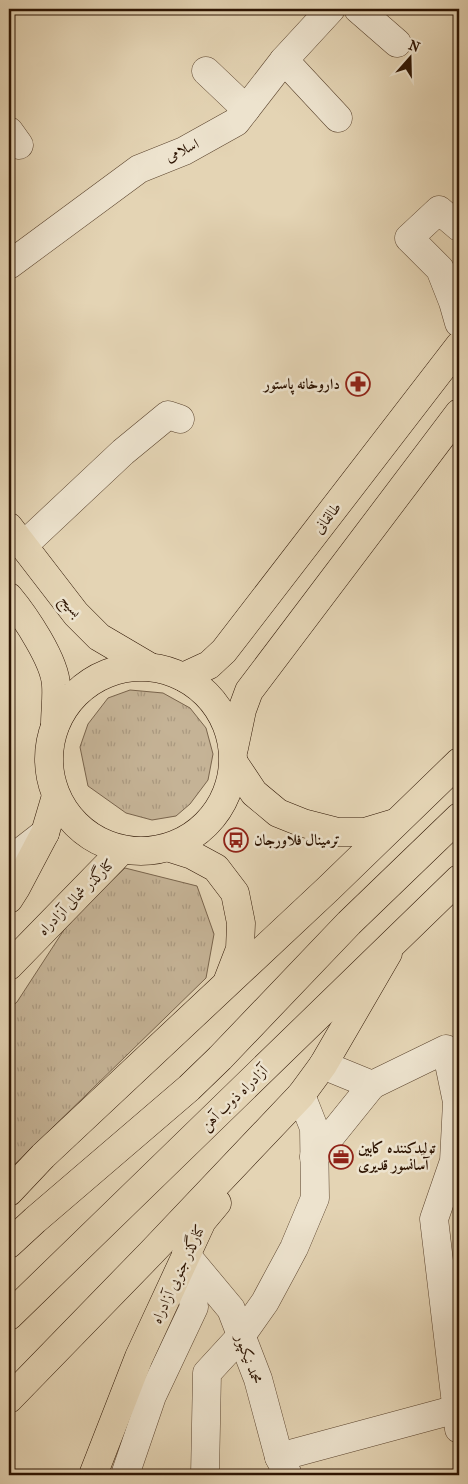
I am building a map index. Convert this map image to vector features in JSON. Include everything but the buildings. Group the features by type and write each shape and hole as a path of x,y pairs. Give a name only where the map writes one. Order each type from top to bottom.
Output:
{"main road":[{"name":"طالقانی","path":"183,677 209,665 224,651 459,346"},
{"path":"9,596 38,641 50,664 56,684 55,725 49,748 49,772 56,796 69,817 86,834 122,850 154,852 170,848 196,834 216,814 229,790 242,710 249,691 459,413"},
{"name":"بسیج","path":"16,536 76,614 99,636 150,667"},
{"path":"55,725 67,704 83,687 104,675 126,668 150,667 167,671 183,677 202,690 218,707 228,728 234,756 254,793 278,814 338,832 366,832 398,821"},
{"path":"9,1192 44,1156 459,762"},
{"path":"9,899 45,833 56,796"},
{"path":"9,1244 214,1064 349,923 459,817"},
{"path":"170,848 192,855 216,868 235,893 241,923 240,949 227,984"},
{"name":"کنارگذر شمالی آزادراه","path":"9,966 122,850"},
{"name":"آزادراه ذوب آهن","path":"9,1316 459,879"},
{"path":"9,1399 301,1096 323,1065 395,941"},
{"name":"کنارگذر جنوبی آزادراه","path":"94,1475 139,1357 202,1221 301,1096"}],"street":[{"name":"اسلامی","path":"9,265 139,169 184,150 236,122 284,60 331,9"},
{"path":"358,9 397,44"},
{"path":"284,60 338,118"},
{"path":"206,71 246,109"},
{"path":"459,227 439,210 409,238 440,270 459,323"},
{"path":"16,536 168,415 180,419"},
{"path":"9,861 45,833"},
{"path":"283,1466 458,1419 449,1256 434,1219 457,1162 457,1102 446,1049 372,1085 314,1157"},
{"path":"323,1065 372,1085"},
{"path":"205,1475 208,1373 241,1336 265,1302 294,1248 315,1198 314,1128 301,1096"},
{"path":"126,1475 152,1396 194,1306 186,1255"},
{"name":"محمد نیکپور","path":"186,1255 231,1309 258,1380 283,1466"}],"green space":[{"path":"130,690 163,693 190,708 206,728 213,754 208,780 190,804 176,816 152,820 126,813 88,786 80,747 88,724 108,698"},
{"path":"125,868 197,886 214,934 206,978 9,1170 9,1009 17,1002 71,919"}],"place":[{"name":"داروخانه پاستور","path":"358,384"},
{"name":"ترمینال فلاورجان","path":"236,840"},
{"name":"تولیدکننده کابین آسانسور قدیری","path":"341,1157"}]}
